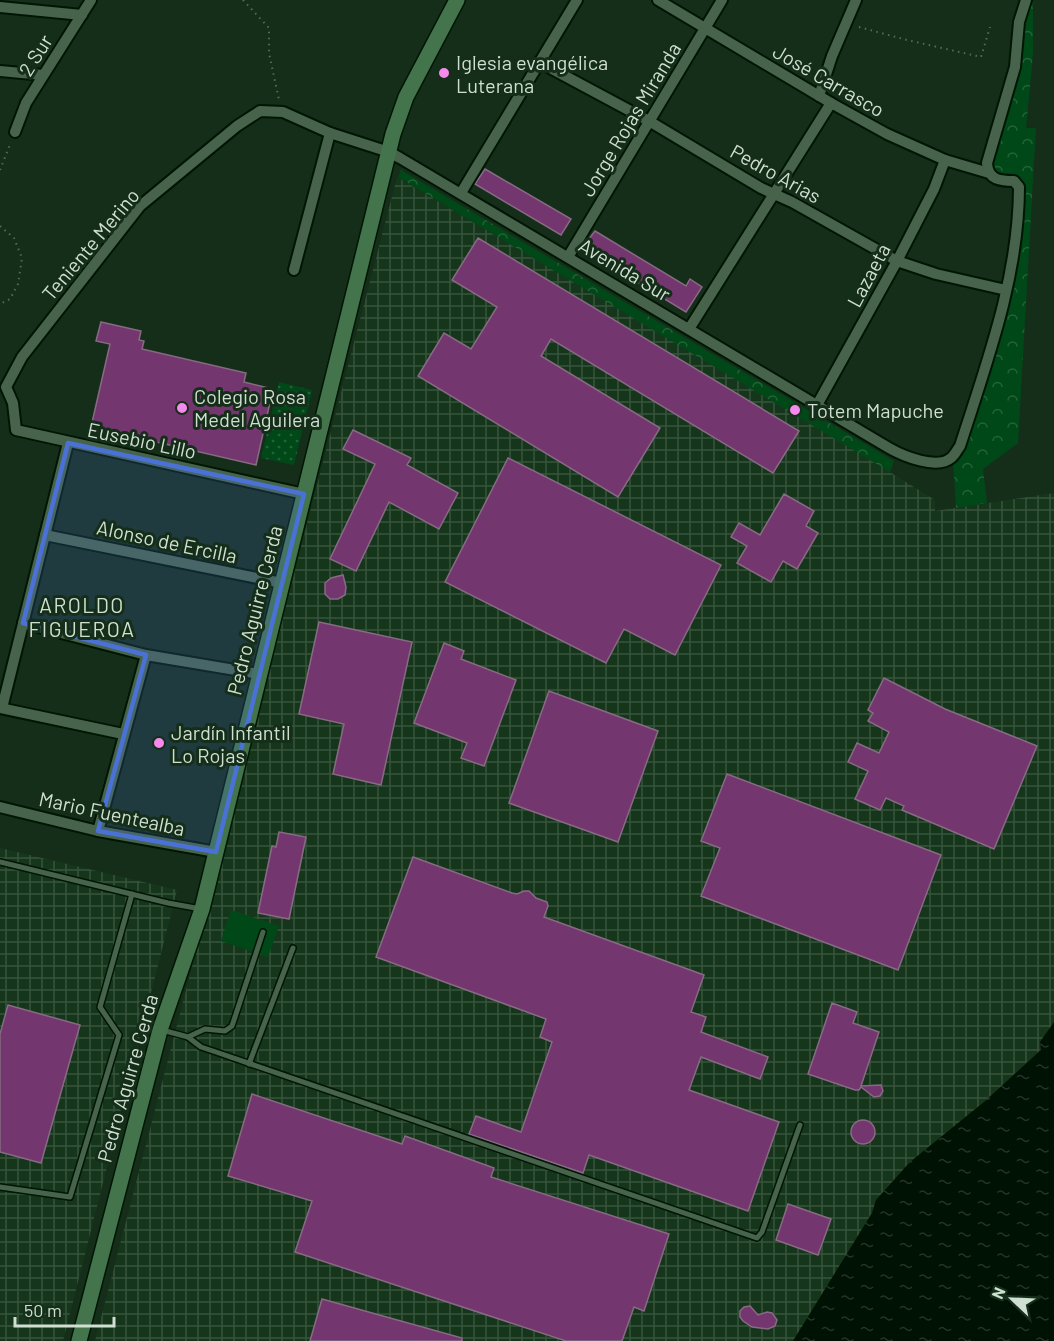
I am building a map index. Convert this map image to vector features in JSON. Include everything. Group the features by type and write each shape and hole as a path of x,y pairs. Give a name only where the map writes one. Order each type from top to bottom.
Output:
{"street":[{"name":"2 Sur","path":"15,132 26,103 91,0"},
{"name":"Pedro Aguirre Cerda","path":"79,1341 160,1030 202,909 389,152 406,97 457,0"},
{"path":"460,193 577,0"},
{"name":"José Carrasco","path":"658,0 887,134 945,160 989,174 1000,181 1014,182 1019,187 1015,239 1006,290"},
{"name":"Jorge Rojas Miranda","path":"568,256 722,0"},
{"path":"819,96 832,56 856,0"},
{"path":"989,174 987,163 1015,67 1019,22 1026,0"},
{"path":"0,6 82,15"},
{"name":"Pedro Arias","path":"539,62 649,121 773,194 897,261 936,274 1006,290"},
{"path":"0,71 43,75"},
{"path":"689,329 831,103"},
{"name":"Teniente Merino","path":"6,387 22,357 140,206 237,126 260,111 283,112"},
{"name":"Avenida Sur","path":"283,112 330,133 389,152 898,453 920,460 944,462 953,458 960,446 996,333 1006,290"},
{"path":"294,270 330,133"},
{"name":"Lazaeta","path":"818,405 897,261 934,189 945,160"},
{"name":"Eusebio Lillo","path":"6,387 13,403 16,430 304,494"},
{"path":"68,443 1,708 123,734"},
{"name":"Alonso de Ercilla","path":"45,535 282,583"},
{"path":"23,623 146,655 259,674"},
{"path":"98,831 146,655"},
{"name":"Mario Fuentealba","path":"0,807 98,831 216,852"}],"lane":[{"path":"0,862 202,909"},
{"path":"0,1187 69,1197 119,1035 100,1007 132,894"},
{"path":"188,1037 205,1029 225,1031 232,1026 263,932"},
{"path":"249,1064 293,948"},
{"path":"160,1030 188,1037 201,1047 249,1064 757,1238 762,1232 800,1125"}],"path":[{"path":"243,0 269,28 269,53 283,112"},
{"path":"847,23 898,38 981,57 990,27"},
{"path":"0,170 15,132"},
{"path":"0,226 14,238 22,258 18,284 10,299 0,304"}],"highlighted area":[{"path":"68,443 304,494 216,852 98,831 146,655 23,623"}],"shaded area":[{"path":"397,177 799,416 935,500 935,511 1054,493 1054,1022 1040,1042 1041,1049 984,1102 910,1162 876,1200 872,1213 793,1341 95,1341"},
{"path":"0,848 177,890 63,1341 0,1341"}],"green space":[{"path":"1026,0 1033,0 1033,54 1026,128 1036,128 1018,443 983,469 987,503 956,508 953,458 996,333 1019,187 989,173"},
{"path":"401,170 894,461 890,472 398,177"},
{"path":"279,382 312,390 294,465 261,458"},
{"path":"231,910 279,926 268,957 221,941"}],"water":[{"path":"1054,1022 1054,1341 793,1341 872,1213 876,1200 910,1162 984,1102 1041,1050 1040,1042"}],"building":[{"path":"485,169 571,219 561,235 475,184"},
{"path":"595,231 686,286 690,279 702,287 686,312 587,252 585,244"},
{"path":"478,238 799,431 773,473 551,339 541,356 660,428 618,497 418,376 444,333 471,349 497,307 452,280"},
{"name":"Colegio Rosa Medel Aguilera","path":"101,322 141,331 139,340 144,341 142,349 246,373 244,382 273,389 256,465 91,427 110,344 96,341"},
{"path":"353,430 411,458 407,465 458,493 439,529 389,502 356,571 330,559 375,464 343,449"},
{"path":"508,458 721,565 675,655 624,629 606,663 445,582"},
{"path":"784,494 814,511 806,526 818,533 797,569 783,561 771,582 737,563 747,546 731,537 739,523 760,535"},
{"path":"343,575 345,595 338,599 330,599 325,594 325,583 331,578"},
{"path":"319,622 412,642 381,785 333,774 344,724 299,714"},
{"path":"444,643 464,651 461,659 516,680 484,766 461,758 467,743 414,723"},
{"path":"884,678 945,709 1037,746 994,849 902,810 904,806 886,798 880,810 855,799 868,771 848,762 857,743 879,753 889,732 868,721 873,713 868,710"},
{"path":"549,691 658,731 618,842 509,803"},
{"path":"727,774 941,855 898,970 701,896 720,848 701,841"},
{"path":"279,832 306,837 289,919 258,913 272,846 276,847"},
{"path":"413,857 512,893 529,891 536,898 547,902 544,917 704,975 691,1012 706,1017 701,1032 768,1057 760,1079 701,1057 689,1090 779,1122 748,1211 589,1155 583,1173 469,1134 476,1116 521,1132 552,1042 540,1037 546,1019 376,957"},
{"path":"832,1003 857,1012 853,1023 879,1032 861,1086 881,1085 883,1091 880,1096 874,1097 861,1087 855,1090 808,1074"},
{"path":"8,1005 80,1025 41,1163 0,1152 0,1034"},
{"path":"252,1094 402,1144 405,1136 494,1168 491,1177 669,1234 644,1311 634,1307 622,1341 566,1341 295,1252 312,1201 228,1176"},
{"path":"863,1120 871,1124 875,1132 871,1140 863,1144 855,1140 851,1132 855,1124"},
{"path":"788,1204 831,1219 818,1255 776,1240"},
{"path":"322,1299 462,1338 462,1341 310,1341"},
{"path":"750,1306 758,1315 772,1313 777,1320 775,1326 768,1329 752,1327 743,1321 740,1311"}],"place":[{"name":"Iglesia evangélica Luterana","path":"444,73"},
{"name":"Colegio Rosa Medel Aguilera","path":"182,408"},
{"name":"Totem Mapuche","path":"795,410"},
{"name":"Jardín Infantil Lo Rojas","path":"159,743"}],"district":[{"name":"AROLDO FIGUEROA","path":"82,616"}]}
